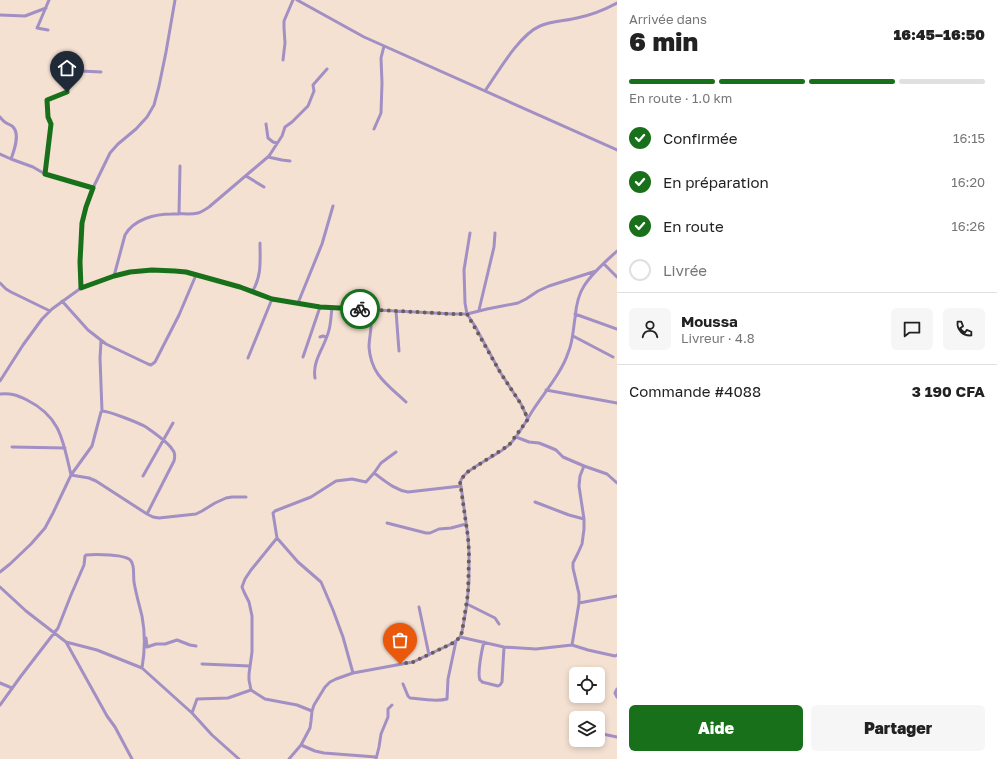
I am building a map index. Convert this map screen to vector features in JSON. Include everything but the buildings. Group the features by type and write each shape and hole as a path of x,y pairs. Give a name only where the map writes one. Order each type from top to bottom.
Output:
{"street":[{"path":"48,30 38,28 38,26 49,0"},
{"path":"81,288 80,262 82,223 86,207 93,188 110,153 147,117 154,105 165,59 175,0"},
{"path":"283,60 285,43 284,21 293,0"},
{"path":"296,0 364,37 617,150"},
{"path":"485,91 517,46 531,31 547,23 589,15 617,3"},
{"path":"0,15 25,16 46,8"},
{"path":"374,129 380,114 382,83 381,58 384,46"},
{"path":"114,276 125,234 132,225 143,219 157,215 196,213 209,207 268,157 282,136 285,127 308,106 314,91 313,85 327,69"},
{"path":"45,174 51,124 48,117 47,100 67,92 74,79 81,71 101,72"},
{"path":"0,117 4,122 13,126 16,132 15,149 11,159"},
{"path":"266,124 268,138 277,143"},
{"path":"0,159 1,154 33,167 45,174 93,188"},
{"path":"268,157 290,161"},
{"path":"179,214 180,166"},
{"path":"246,176 264,187"},
{"path":"298,303 322,244 334,206"},
{"path":"479,310 494,247 495,232"},
{"path":"470,233 464,270 465,303 467,314 500,372 521,404 528,419"},
{"path":"252,292 258,282 260,270 260,243"},
{"path":"289,759 301,745 310,728 314,704 330,682 353,673 413,662 456,641 460,637 464,626 470,567 468,537 460,486 461,480 466,473 509,445 516,437 564,362 573,336 575,314 583,286 596,270 617,251"},
{"path":"604,264 617,277"},
{"path":"0,381 6,374 23,345 42,319 50,311 81,288 130,272 152,270 186,272 240,287 272,299 320,307 467,314 479,310 522,302 538,291 549,286 596,270"},
{"path":"62,301 88,330 101,341 148,364 153,364 170,333 196,275"},
{"path":"0,283 11,292 50,311"},
{"path":"248,358 272,299"},
{"path":"303,357 320,307"},
{"path":"315,378 315,363 329,331 332,308"},
{"path":"369,310 371,326 369,346 376,372 381,379 406,402"},
{"path":"396,311 399,351"},
{"path":"575,314 617,329"},
{"path":"573,336 612,358"},
{"path":"320,337 326,337"},
{"path":"0,572 22,553 45,528 71,475 92,446 102,411 100,358 101,341"},
{"path":"546,390 617,403"},
{"path":"0,394 8,393 16,395 31,402 42,409 54,421 63,442 71,475"},
{"path":"102,411 104,410 145,427 163,440 172,449 175,456 174,461 146,514"},
{"path":"143,476 173,423"},
{"path":"516,437 529,442 539,443 556,450 563,456 584,466 607,474 617,483"},
{"path":"12,446 64,448"},
{"path":"353,673 343,637 321,582 298,562 277,538 273,514 275,511 311,497 336,480 352,478 366,482 382,463 396,452"},
{"path":"572,645 579,603 579,594 573,563 582,544 584,530 580,476 584,466"},
{"path":"374,473 391,486 408,492 460,486"},
{"path":"71,475 89,478 96,481 146,514 159,518 196,514 226,498 246,497"},
{"path":"535,502 568,515 584,519"},
{"path":"388,523 426,533 430,533 439,528 450,528 466,524"},
{"path":"277,538 251,570 242,587 251,610 252,652 249,680 251,690 265,699 297,705 312,711"},
{"path":"0,705 58,628 84,565 85,556 88,554 124,557 132,561 134,584 142,616 144,654 142,668"},
{"path":"0,587 26,611 66,642 132,759"},
{"path":"579,603 617,596"},
{"path":"467,604 495,618 500,624"},
{"path":"419,607 429,655"},
{"path":"460,637 504,647 536,649 572,645 616,656"},
{"path":"144,638 146,638 147,647 177,640 196,646"},
{"path":"404,684 410,698 447,699 447,688 456,641"},
{"path":"66,642 97,650 142,668 192,713 239,759"},
{"path":"484,642 479,669 480,678 482,682 498,686 502,682 504,647"},
{"path":"202,664 250,666"},
{"path":"0,683 12,688"},
{"path":"617,689 615,692 617,697"},
{"path":"192,713 197,699 228,698 251,690"},
{"path":"301,745 324,753 376,758 381,734 387,720 388,709 392,705"},
{"path":"605,734 617,737"}],"way so far":[{"path":"360,309 467,314 500,372 521,404 528,419 509,445 466,473 460,482 468,537 470,567 464,626 460,637 456,641 423,658 413,662 400,664"}],"route":[{"path":"67,92 47,100 48,117 51,124 45,174 93,188 83,214 80,262 81,288 130,272 152,270 175,271 186,272 240,287 272,299 320,307 360,309"}]}
